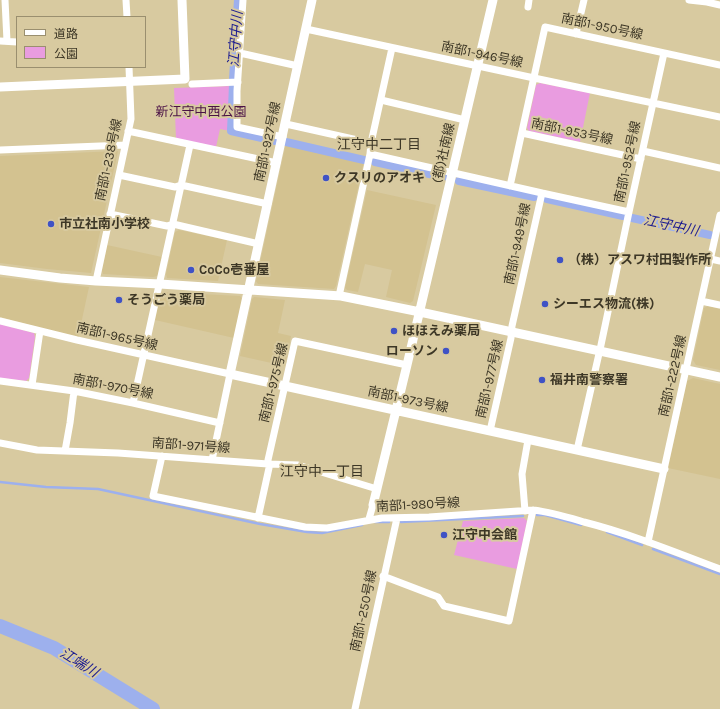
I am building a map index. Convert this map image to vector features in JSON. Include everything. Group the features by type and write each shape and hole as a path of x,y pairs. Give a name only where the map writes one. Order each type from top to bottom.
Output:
{"street":[{"path":"5,0 4,41 16,42"},
{"path":"126,0 127,16"},
{"path":"0,87 185,79 182,0"},
{"path":"243,0 237,127 283,137"},
{"name":"南部1-927号線","path":"249,290 312,0"},
{"name":"(都)社南線","path":"373,505 493,0"},
{"path":"576,34 584,0"},
{"path":"688,0 708,1 720,5"},
{"name":"南部1-950号線","path":"510,186 545,27 720,65"},
{"name":"南部1-946号線","path":"306,29 720,117"},
{"path":"339,296 392,48"},
{"path":"240,53 298,66"},
{"name":"南部1-952号線","path":"542,193 629,212 664,53"},
{"name":"南部1-238号線","path":"96,281 130,119 129,68"},
{"path":"192,84 238,82"},
{"path":"381,100 465,120"},
{"path":"286,124 371,143"},
{"path":"128,131 277,163"},
{"name":"南部1-953号線","path":"522,133 641,159"},
{"path":"0,150 125,145"},
{"path":"133,403 190,145"},
{"path":"643,151 720,168"},
{"name":"南部1-949号線","path":"370,154 542,193 512,326 512,332"},
{"path":"119,175 175,186 182,185 268,204"},
{"path":"577,450 629,212"},
{"path":"110,214 167,226 173,224 259,244"},
{"name":"南部1-222号線","path":"648,542 720,216"},
{"path":"711,259 720,261"},
{"path":"0,270 96,281 339,296 720,377"},
{"path":"212,460 249,290"},
{"path":"702,301 720,305"},
{"name":"南部1-965号線","path":"0,321 230,374"},
{"path":"32,385 40,331"},
{"name":"南部1-977号線","path":"490,431 512,332"},
{"name":"南部1-975号線","path":"258,518 269,468 268,460 295,341 407,365"},
{"name":"南部1-973号線","path":"230,374 664,469"},
{"name":"南部1-970号線","path":"0,381 74,391 220,423"},
{"path":"65,451 74,391"},
{"path":"525,511 522,474 528,440"},
{"name":"南部1-971号線","path":"0,443 37,450 298,465 377,490"},
{"name":"南部1-980号線","path":"162,456 153,496 305,528 327,528 382,518 533,510 546,511 606,527 720,569"},
{"path":"369,520 373,505"},
{"path":"384,576 438,597 444,606 509,621 533,510"},
{"name":"南部1-250号線","path":"355,709 397,518"}],"shaded area":[{"path":"286,143 364,161 336,286 334,289 258,284 256,281"},
{"name":"市立社南小学校","path":"118,151 91,273 0,263 0,156"},
{"path":"367,190 436,205 413,301 410,303 386,297 392,270 365,264 358,292 347,290 345,288"},
{"path":"179,230 227,240 218,281 167,278 166,274 175,232"},
{"path":"107,245 162,257 158,275 153,277 103,274 102,271"},
{"path":"0,277 89,287 78,338 0,317"},
{"path":"161,292 240,296 242,299 234,338 155,320"},
{"path":"254,297 285,300 278,333 291,336 285,366 240,356 252,299"},
{"path":"708,306 720,309 720,370 696,365 693,360 704,308"},
{"path":"693,378 720,384 720,479 668,468 687,381"}],"green space":[{"path":"540,83 590,93 580,142 529,131 527,128 536,85"},
{"name":"新江守中西公園","path":"231,86 230,131 220,129 216,147 176,139 174,88"},
{"path":"0,324 34,333 35,337 29,378 26,381 0,378"},
{"path":"524,518 527,521 517,569 454,555 463,521"}],"waterway":[{"name":"江守中川","path":"233,79 238,0"},
{"name":"江守中川","path":"233,85 231,131 275,141"},
{"name":"江守中川","path":"286,142 364,160"},
{"name":"江守中川","path":"375,162 443,177"},
{"name":"江守中川","path":"459,181 534,197"},
{"name":"江守中川","path":"547,199 623,216"},
{"name":"江守中川","path":"632,218 710,235"},
{"path":"0,482 46,487 98,489 260,524 307,532 322,533 362,525"},
{"path":"537,515 545,515 581,525"},
{"path":"401,522 523,516"},
{"path":"375,522 389,522"},
{"path":"607,532 642,545"},
{"path":"653,549 720,574"},
{"name":"江端川","path":"0,626 54,648 153,709"}],"place":[{"name":"クスリのアオキ","path":"326,178"},
{"name":"市立社南小学校","path":"51,224"},
{"name":"（株）アスワ村田製作所","path":"560,260"},
{"name":"CoCo壱番屋","path":"191,270"},
{"name":"そうごう薬局","path":"119,300"},
{"name":"シーエス物流(株)","path":"545,304"},
{"name":"ほほえみ薬局","path":"394,331"},
{"name":"ローソン","path":"446,351"},
{"name":"福井南警察署","path":"542,380"},
{"name":"江守中会館","path":"444,535"}],"district":[{"name":"江守中二丁目","path":"379,145"},
{"name":"江守中一丁目","path":"322,472"}]}
